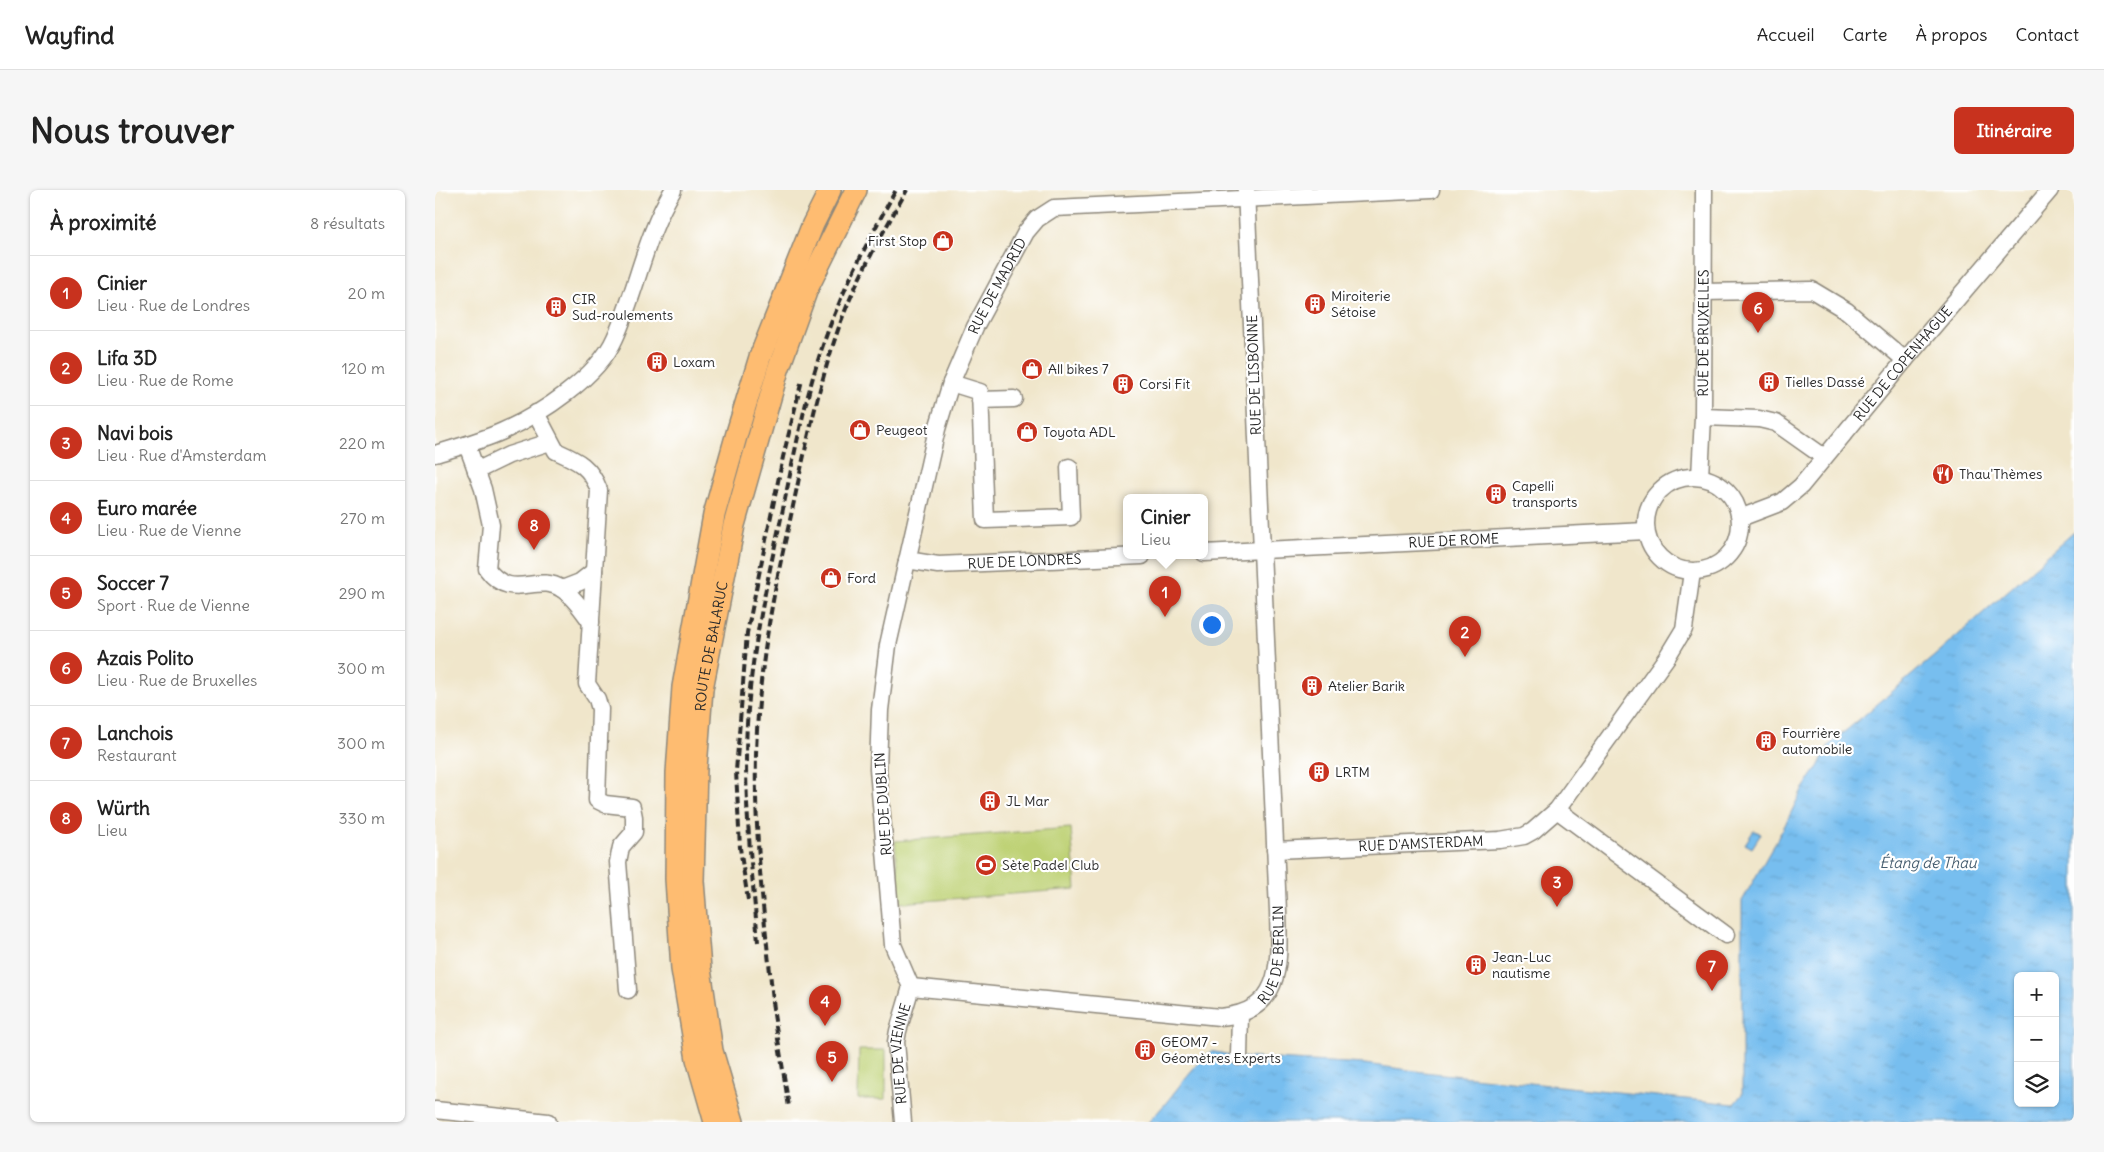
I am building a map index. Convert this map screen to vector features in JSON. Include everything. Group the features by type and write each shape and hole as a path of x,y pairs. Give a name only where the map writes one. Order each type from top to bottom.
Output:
{"main road":[{"name":"ROUTE DE BALARUC","path":"715,1122 697,1059 682,969 676,879 677,773 683,687 714,515 737,434 760,357 795,267 830,190"},
{"name":"ROUTE DE BALARUC","path":"733,1122 712,1051 700,970 693,881 696,768 702,689 734,525 776,379 807,289 856,190"}],"street":[{"path":"435,454 467,445 504,431 550,405 579,382 607,352 615,339 657,221 673,190"},
{"name":"RUE DE MADRID","path":"907,560 937,429 951,383 975,327 1026,232 1045,212 1054,208 1246,194 1431,190"},
{"name":"RUE DE BRUXELLES","path":"1700,477 1703,417 1704,190"},
{"name":"RUE DE COPENHAGUE","path":"1740,518 1782,502 1801,486 1905,360 2050,190"},
{"name":"RUE DE LISBONNE","path":"1246,194 1261,550"},
{"path":"1703,292 1813,290 1847,311 1905,360"},
{"path":"951,383 980,392 985,520 1071,517 1069,467"},
{"path":"980,400 1014,399"},
{"path":"536,413 555,452 579,461 593,475 599,490 587,684 597,699 600,709 597,800 605,804 632,808 634,817 634,832 621,847 618,862 628,990"},
{"path":"1703,417 1759,419 1776,423 1824,457"},
{"path":"476,471 509,455 549,442"},
{"path":"467,445 483,489 491,525 487,569 494,579 507,586 546,585 562,589 580,607 591,622"},
{"path":"1685,477 1700,477 1715,482 1727,491 1736,503 1740,518 1739,534 1733,549 1722,561 1708,569 1692,572 1676,568 1661,560 1651,547 1646,532 1648,510 1659,490 1671,482 1685,477"},
{"name":"RUE DE ROME","path":"1261,550 1646,532"},
{"path":"1208,553 1261,550"},
{"name":"RUE DE BERLIN","path":"911,986 1220,1017 1240,1014 1261,1001 1269,992 1276,979 1279,964 1261,550"},
{"name":"RUE DE LONDRES","path":"907,560 938,565 1123,557"},
{"name":"RUE DE DUBLIN","path":"907,560 888,645 880,710 878,769 893,945 911,986"},
{"path":"562,589 580,582 594,571"},
{"name":"RUE D'AMSTERDAM","path":"1275,850 1500,840 1524,836 1533,831 1557,810 1667,657 1684,629 1692,572"},
{"path":"1557,810 1726,935"},
{"name":"RUE DE VIENNE","path":"903,1122 896,1042 911,986"},
{"path":"1239,1057 1240,1014"},
{"path":"435,1110 548,1122"}],"green space":[{"name":"Sète Padel Club","path":"1071,828 1076,889 900,903 895,841"},
{"path":"859,1050 886,1050 886,1099 858,1099"}],"water":[{"name":"Étang de Thau","path":"2074,532 2074,1122 1148,1122 1211,1051 1239,1057 1365,1064 1423,1072 1734,1104 1742,1094 1742,901 1784,827 1802,790 1818,767 1829,745 1939,652"},
{"path":"1754,830 1761,834 1752,848 1745,844"}],"railway":[{"path":"758,942 749,833 746,751 749,699 759,623 801,422 814,372 831,323 853,272 896,190"},
{"path":"774,1009 761,882 756,787 757,725 767,636 777,578 806,447 831,351 861,274 907,190"},
{"path":"748,900 740,848 736,771 747,633 783,457 802,380"},
{"path":"772,1002 789,1107"}],"place":[{"name":"First Stop","path":"943,241"},
{"name":"Miroiterie Sétoise","path":"1315,304"},
{"name":"CIR Sud-roulements","path":"556,307"},
{"name":"Azais Polito","path":"1758,333"},
{"name":"Loxam","path":"657,362"},
{"name":"All bikes 7","path":"1032,369"},
{"name":"Tielles Dassé","path":"1769,382"},
{"name":"Corsi Fit","path":"1123,384"},
{"name":"Peugeot","path":"860,430"},
{"name":"Toyota ADL","path":"1027,432"},
{"name":"Thau'Thèmes","path":"1943,474"},
{"name":"Capelli transports","path":"1496,494"},
{"name":"Würth","path":"534,550"},
{"name":"Ford","path":"831,578"},
{"name":"Cinier","path":"1165,617"},
{"name":"Lifa 3D","path":"1465,657"},
{"name":"Atelier Barik","path":"1312,686"},
{"name":"Fourrière automobile","path":"1766,741"},
{"name":"LRTM","path":"1319,772"},
{"name":"JL Mar","path":"990,801"},
{"name":"Sète Padel Club","path":"986,865"},
{"name":"Navi bois","path":"1557,907"},
{"name":"Jean-Luc nautisme","path":"1476,965"},
{"name":"Lanchois","path":"1712,991"},
{"name":"Euro marée","path":"825,1026"},
{"name":"GEOM7 - Géomètres Experts","path":"1145,1050"},
{"name":"Soccer 7","path":"832,1082"}]}
